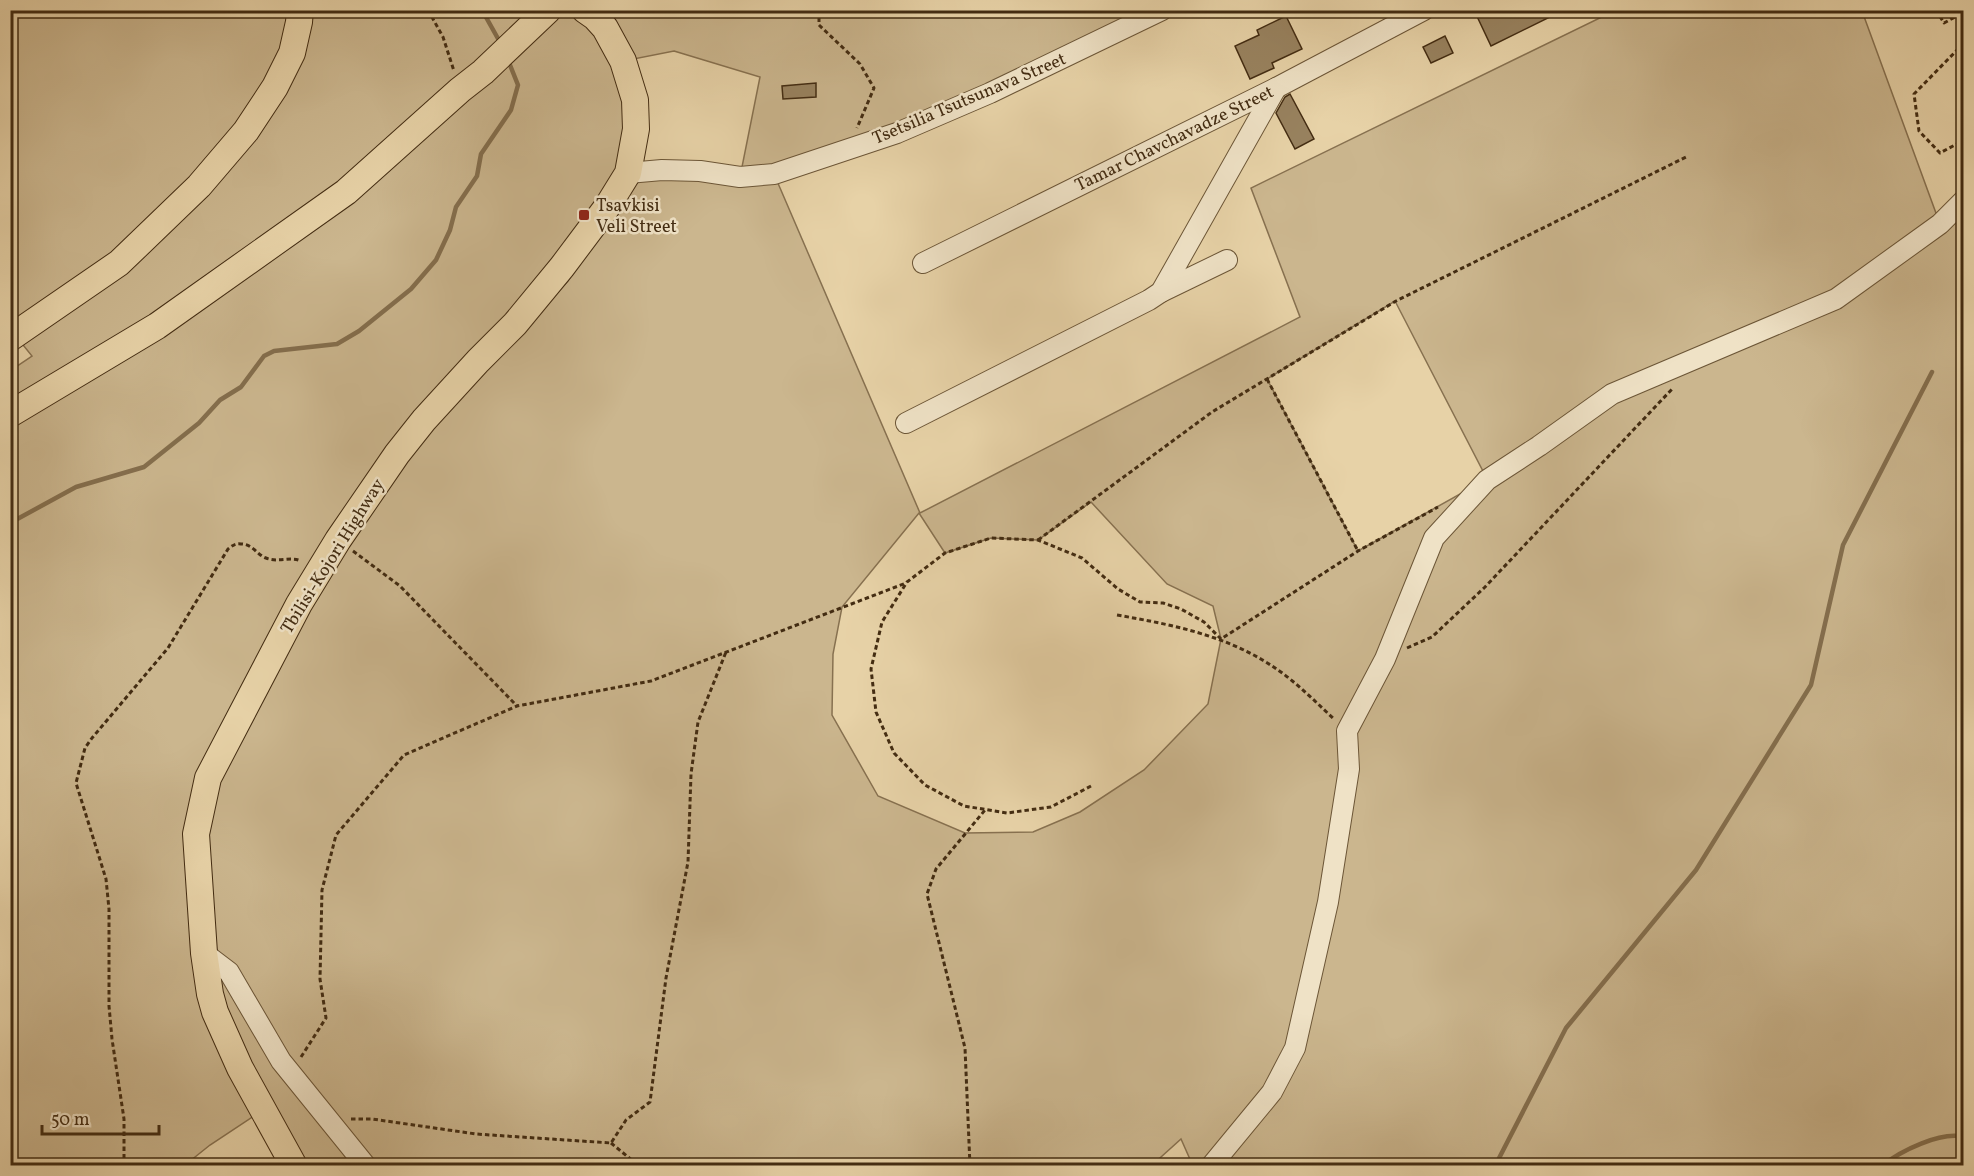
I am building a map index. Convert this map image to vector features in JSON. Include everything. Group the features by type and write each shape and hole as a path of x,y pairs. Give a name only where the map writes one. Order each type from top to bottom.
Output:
{"main road":[{"path":"10,338 119,263 199,186 246,131 275,87 292,53 300,10"},
{"path":"10,414 157,326 336,199 483,72 548,10"},
{"name":"Tbilisi-Kojori Highway","path":"294,1166 240,1068 215,1012 210,994 204,953 196,834 208,778 293,614 338,540 424,420 515,324 607,207 628,173 636,129 635,100 623,61 605,28 585,10"}],"street":[{"name":"Tsetsilia Tsutsunava Street","path":"628,173 662,170 700,171 740,177 774,174 897,133 990,93 1162,10"},
{"name":"Tamar Chavchavadze Street","path":"923,263 1276,88 1424,10"},
{"path":"1161,292 1276,88"},
{"path":"1211,1166 1272,1092 1295,1048 1330,890 1349,769 1347,731 1385,658 1434,538 1487,480 1612,394 1836,299 1940,224 1964,200"},
{"path":"906,423 1227,260"},
{"path":"204,953 229,972 281,1061 366,1166"}],"path":[{"path":"428,10 443,37 460,90"},
{"path":"819,10 819,25 860,64 874,88 848,149"},
{"path":"1936,10 1944,23 1964,12"},
{"path":"1964,43 1914,94 1919,131 1940,153 1964,140"},
{"path":"1038,540 1212,412 1396,301 1688,156"},
{"path":"1267,379 1358,551"},
{"path":"1385,658 1432,637 1485,587 1680,381"},
{"path":"1221,639 1358,551 1447,502"},
{"path":"281,1061 302,1057 326,1018 320,979 322,890 336,835 404,755 517,706 651,681 907,582 945,553 990,538 1038,540 1082,558 1118,589 1140,602 1163,603 1189,614 1204,622 1221,639"},
{"path":"338,540 400,586 517,706"},
{"path":"124,1166 124,1119 112,1039 109,909 106,879 75,783 80,762 85,748 111,714 168,648 228,549 243,543 252,547 264,558 278,561 297,559 321,570"},
{"path":"907,582 882,622 871,669 876,712 894,753 924,785 964,806 1007,813 1051,807 1091,786"},
{"path":"1118,615 1173,624 1221,639 1251,654 1289,678 1347,731"},
{"path":"611,1143 626,1120 650,1102 666,978 688,862 691,774 698,722 726,652"},
{"path":"970,1166 965,1048 927,894 936,869 985,809"},
{"path":"329,1120 372,1119 476,1134 611,1143 639,1166"}],"shaded area":[{"path":"11,11 1162,11 990,93 774,174 920,513 1300,317 1251,188 1614,11 1862,11 1940,224 1963,200 1963,1165 1193,1166 1181,1139 1151,1166 294,1166 263,1110 210,1145 185,1165 11,1165 10,371 32,356 11,330","holes":["530,27 485,70 499,38","674,51 760,77 740,177 628,172 623,61","612,201 568,281 438,422","1395,301 1487,479 1358,551 1267,379","1091,502 1167,584 1213,606 1221,639 1208,704 1144,770 1080,812 1033,832 965,833 878,796 832,715 833,654 842,607 919,513 945,553 991,538 1038,540"]}],"building":[{"path":"1474,10 1564,10 1491,46"},
{"path":"1286,16 1302,49 1272,63 1274,68 1250,79 1235,46 1259,35 1257,30"},
{"path":"1445,36 1453,53 1431,63 1423,47"},
{"path":"816,83 816,97 783,99 782,86"},
{"path":"1290,94 1314,139 1295,149 1276,113 1285,97"}],"waterway":[{"path":"482,10 501,44"},
{"path":"10,523 76,487 144,467 199,423 220,400 241,387 264,356 274,351 337,344 359,331 411,289 436,260 450,230 456,207 477,176 481,154 511,110 518,85 508,60"},
{"path":"1495,1166 1566,1028 1696,870 1811,685 1843,545 1932,372"},
{"path":"1882,1166 1899,1154 1921,1144 1944,1137 1964,1137"}],"place":[{"name":"Tsavkisi Veli Street","path":"584,215"}]}
